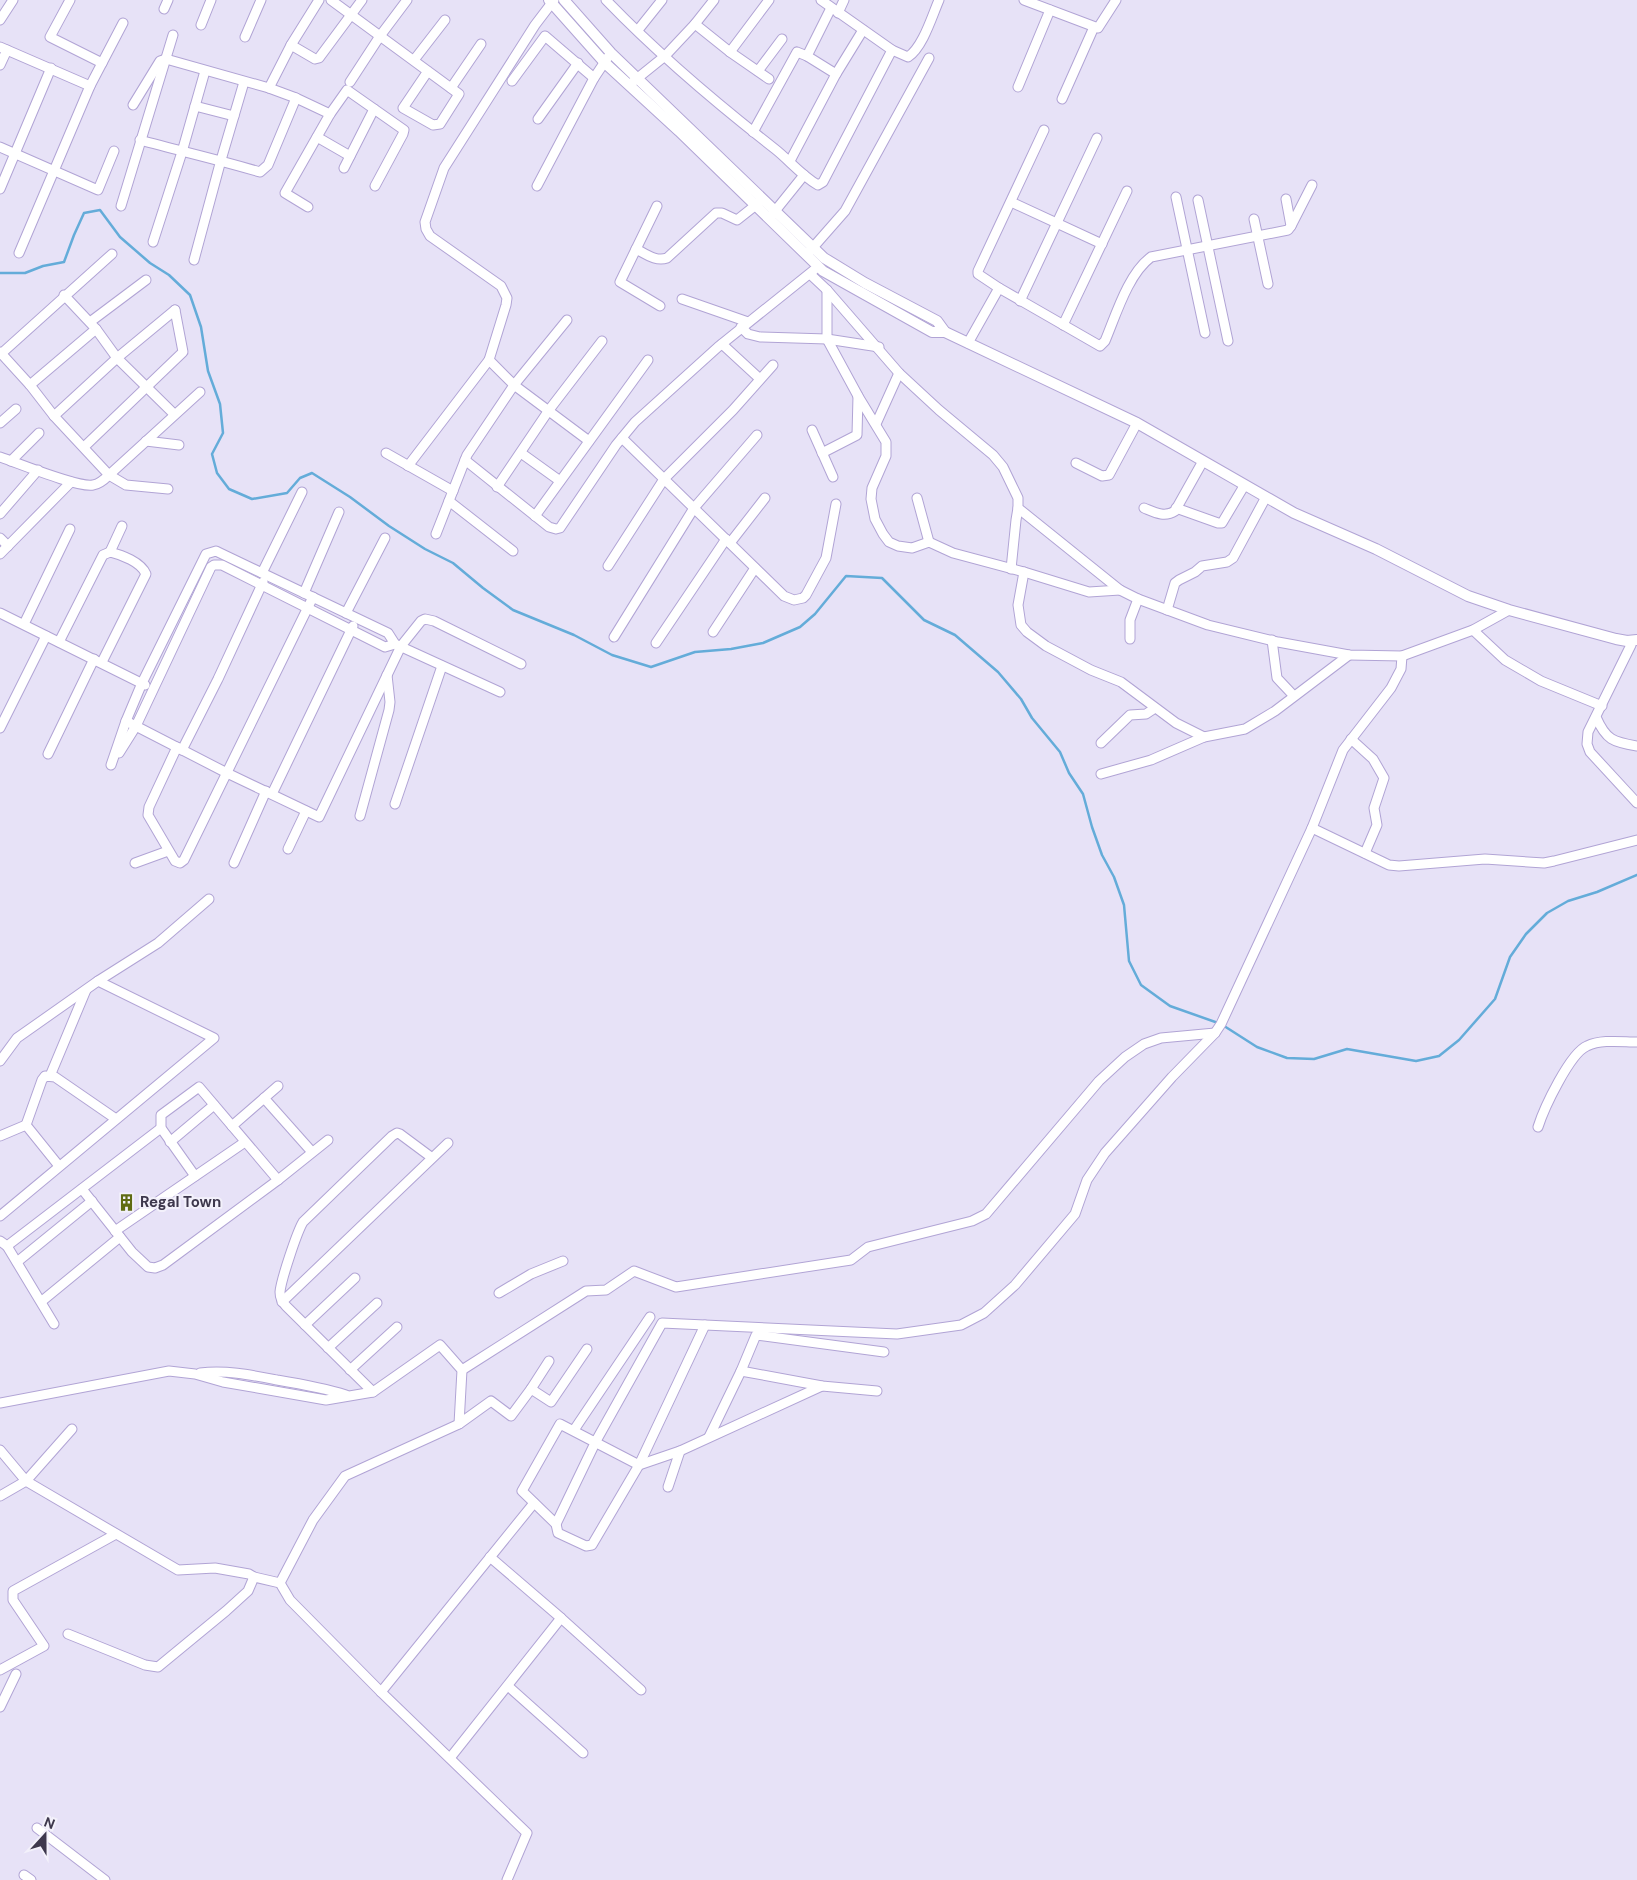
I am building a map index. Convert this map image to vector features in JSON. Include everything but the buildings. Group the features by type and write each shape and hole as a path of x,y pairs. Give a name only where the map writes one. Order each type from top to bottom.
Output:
{"street":[{"path":"0,20 12,0"},
{"path":"70,0 50,37 102,63"},
{"path":"164,9 168,0"},
{"path":"201,25 211,0"},
{"path":"246,37 261,0"},
{"path":"269,88 291,45 318,0"},
{"path":"331,0 414,60 459,94 440,124 433,125 403,108 428,71"},
{"path":"291,45 316,59 319,58 362,0"},
{"path":"350,82 380,36 407,0"},
{"path":"564,0 611,53 776,210 809,252"},
{"path":"638,30 662,0"},
{"path":"629,85 665,56 695,24 714,0"},
{"path":"730,52 769,0"},
{"path":"821,0 892,50 904,56 911,56 927,29 939,0"},
{"path":"807,56 835,10 844,0"},
{"path":"1024,0 1098,28 1116,0"},
{"path":"408,466 489,360 507,298 496,281 430,236 425,222 444,168 551,1 605,63 768,219 821,262 823,271 932,332 945,332 1136,423 1294,513 1376,549 1468,596 1509,610 1635,644 1588,732 1586,744 1590,752 1637,803"},
{"path":"609,1 665,56 790,161 804,175 816,184 821,185 892,50"},
{"path":"1018,87 1050,10"},
{"path":"414,60 445,20"},
{"path":"19,254 90,86 123,24"},
{"path":"695,24 730,52 769,79"},
{"path":"1062,99 1094,27"},
{"path":"790,161 836,74 863,30"},
{"path":"121,206 172,35"},
{"path":"512,81 545,36 594,78"},
{"path":"758,72 782,38"},
{"path":"451,88 481,44"},
{"path":"0,65 3,48 90,86"},
{"path":"754,132 797,52 836,74"},
{"path":"537,186 594,78 611,53"},
{"path":"809,252 844,210 929,58"},
{"path":"133,105 160,61 166,59 269,88 330,114"},
{"path":"538,119 578,63"},
{"path":"0,190 51,68"},
{"path":"153,242 182,152 205,71"},
{"path":"194,260 244,82"},
{"path":"308,207 285,193 330,114 346,90 402,128 404,132 375,186"},
{"path":"140,140 182,152 221,160 260,172 268,165 296,98"},
{"path":"195,106 234,116"},
{"path":"344,168 374,109"},
{"path":"1044,130 978,271 981,277 1096,344 1102,345 1133,277 1144,262 1151,257 1284,232 1291,226 1312,186"},
{"path":"317,137 350,156"},
{"path":"1020,300 1097,138"},
{"path":"0,147 98,190 114,151"},
{"path":"768,219 804,175"},
{"path":"1063,325 1127,191"},
{"path":"1176,197 1204,333"},
{"path":"636,249 656,259 663,260 716,214 722,212 737,220 764,199"},
{"path":"1286,199 1291,226"},
{"path":"1198,200 1228,341"},
{"path":"1011,202 1102,244"},
{"path":"657,206 620,282 660,306"},
{"path":"1254,219 1268,284"},
{"path":"112,254 1,352 54,416 110,475 126,485 168,489"},
{"path":"465,460 497,488 552,529 560,528 635,422 745,324 810,274 821,262"},
{"path":"810,274 827,290 899,373 1003,467 1018,498 1011,569"},
{"path":"30,385 146,280"},
{"path":"968,343 999,288"},
{"path":"827,290 827,339 858,396 882,434 887,448 886,456 872,488 871,499 875,519 890,542 898,546 912,548 929,542 953,553 1089,592 1120,590"},
{"path":"64,295 93,326 117,358 174,414"},
{"path":"682,299 745,324 751,335 760,337 827,339 879,348"},
{"path":"54,416 117,358 175,310 182,352 84,447"},
{"path":"436,534 465,460 514,385 567,320"},
{"path":"497,488 549,410 602,341"},
{"path":"722,344 760,380"},
{"path":"489,360 514,385 589,441"},
{"path":"535,516 648,360"},
{"path":"608,566 664,479 733,410 773,365"},
{"path":"876,424 899,373"},
{"path":"0,457 70,482 89,486 96,485 110,475 200,392"},
{"path":"822,453 857,435 858,396"},
{"path":"0,423 16,409"},
{"path":"1076,463 1102,476 1109,475 1136,423"},
{"path":"812,430 833,477"},
{"path":"11,461 39,433"},
{"path":"614,637 694,508 757,435"},
{"path":"622,438 784,596 794,600 803,598 826,558 836,504"},
{"path":"146,441 179,445"},
{"path":"386,453 452,492"},
{"path":"521,453 560,481"},
{"path":"1144,508 1162,515 1172,513 1203,461"},
{"path":"0,514 38,470"},
{"path":"0,554 70,482"},
{"path":"1176,508 1222,523 1244,486"},
{"path":"302,492 218,679 148,811 150,821 177,863 184,860 313,597"},
{"path":"1167,610 1175,583 1202,566 1227,562 1234,558 1266,497"},
{"path":"656,643 728,541 765,498"},
{"path":"917,498 929,542"},
{"path":"449,502 513,551"},
{"path":"1018,508 1120,590 1138,599 1208,625 1272,640 1350,655 1402,656 1473,630 1509,610"},
{"path":"304,592 339,512"},
{"path":"110,552 122,526"},
{"path":"24,624 70,528"},
{"path":"0,538 8,546"},
{"path":"346,614 385,538"},
{"path":"48,754 146,574 140,566 126,557 110,552 103,555 60,642"},
{"path":"210,552 214,564 152,688 136,726 111,765 126,721 142,683 206,554 210,552 220,553 304,592 388,633 398,645 500,692"},
{"path":"214,564 222,565 385,647 398,645"},
{"path":"713,632 756,568"},
{"path":"1024,572 1018,611 1021,625 1027,632 1046,646 1091,670 1121,682 1180,726 1204,737"},
{"path":"1130,638 1130,620 1138,599"},
{"path":"0,613 152,688"},
{"path":"234,863 356,619"},
{"path":"126,721 227,773 319,817 387,675 398,645 421,621 428,619 521,664"},
{"path":"1473,630 1505,660 1541,681 1602,706"},
{"path":"0,728 46,636"},
{"path":"1272,640 1277,678 1293,696"},
{"path":"1101,774 1151,760 1204,737 1245,729 1275,710 1350,655"},
{"path":"705,1324 639,1465 592,1545 586,1546 558,1533 556,1524 596,1441 662,1323 705,1324 897,1334 961,1325 984,1313 1015,1285 1075,1214 1088,1180 1105,1153 1172,1077 1214,1033 1225,1015 1312,828 1343,750 1391,688 1401,669 1402,656"},
{"path":"394,804 442,666"},
{"path":"360,816 389,710 387,675"},
{"path":"1101,743 1126,717 1146,714 1155,708"},
{"path":"1596,717 1602,730 1609,738 1619,743 1637,746"},
{"path":"1351,739 1373,759 1384,778 1374,808 1377,825 1365,853"},
{"path":"288,849 306,811"},
{"path":"1312,828 1389,865 1399,866 1485,859 1544,862 1566,859 1637,840"},
{"path":"135,863 168,850"},
{"path":"0,1061 17,1038 98,981 158,943 209,899"},
{"path":"0,1216 214,1038 98,981"},
{"path":"50,1076 86,990"},
{"path":"462,1370 586,1291 606,1290 634,1271 676,1287 851,1260 868,1247 972,1221 986,1214 1099,1082 1125,1057 1144,1044 1161,1038 1214,1033"},
{"path":"1538,1126 1544,1110 1574,1057 1586,1046 1602,1043 1637,1042"},
{"path":"0,1136 26,1125 45,1076 55,1077 116,1119"},
{"path":"232,1126 278,1086"},
{"path":"196,1176 161,1128 161,1115 199,1087 278,1180"},
{"path":"264,1098 312,1152"},
{"path":"170,1142 214,1105"},
{"path":"26,1125 59,1166"},
{"path":"54,1324 42,1301 3,1244 82,1189 161,1128"},
{"path":"372,1392 282,1302 280,1291 300,1227 388,1139 394,1134 400,1134 432,1157"},
{"path":"82,1189 118,1234 148,1267 159,1267 278,1180 328,1140"},
{"path":"42,1301 118,1234 245,1142"},
{"path":"282,1302 448,1143"},
{"path":"17,1262 92,1201"},
{"path":"499,1293 531,1274 563,1260"},
{"path":"305,1325 355,1278"},
{"path":"328,1348 377,1303"},
{"path":"574,1430 650,1318"},
{"path":"350,1370 397,1327"},
{"path":"709,1437 756,1335 884,1352"},
{"path":"0,1403 169,1371 195,1374 223,1382 326,1400 372,1392 440,1345 462,1370 458,1424"},
{"path":"531,1389 551,1402 587,1350"},
{"path":"280,1583 313,1520 345,1476 458,1424 491,1401 511,1416 549,1361"},
{"path":"741,1371 822,1386 877,1391"},
{"path":"195,1374 230,1372 292,1382 325,1389 346,1396"},
{"path":"290,1394 292,1382"},
{"path":"556,1524 522,1491 560,1424 639,1465 680,1451 822,1386"},
{"path":"0,1496 26,1481 72,1429"},
{"path":"0,1450 26,1481 178,1570 215,1568 249,1574 280,1583 290,1600 381,1692 527,1833 507,1880"},
{"path":"668,1487 680,1451"},
{"path":"381,1692 534,1503"},
{"path":"0,1670 44,1646 13,1600 13,1591 116,1534"},
{"path":"490,1557 640,1690"},
{"path":"68,1634 145,1665 158,1666 248,1591 254,1577"},
{"path":"450,1758 561,1618"},
{"path":"0,1706 16,1674"},
{"path":"508,1686 583,1753"},
{"path":"37,1828 105,1880"}],"waterway":[{"path":"0,273 25,273 43,266 64,262 84,213 100,210 120,237 150,263 169,275 190,295 201,327 208,371 220,404 223,433 212,454 217,473 229,489 252,499 287,493 300,478 312,473 425,549 453,563 513,610 574,635 612,655 651,667 695,652 731,649 763,643 800,627 815,614 846,576 882,578 924,620 955,635 998,672 1021,699 1032,718 1060,752 1069,773 1083,794 1102,855 1114,877 1124,905 1129,961 1141,985 1170,1006 1221,1024 1257,1047 1287,1058 1314,1059 1347,1049 1416,1061 1439,1056 1459,1040 1495,999 1510,957 1526,934 1547,913 1568,901 1597,892 1637,875"}],"place":[{"name":"Regal Town","path":"126,1202"}]}
